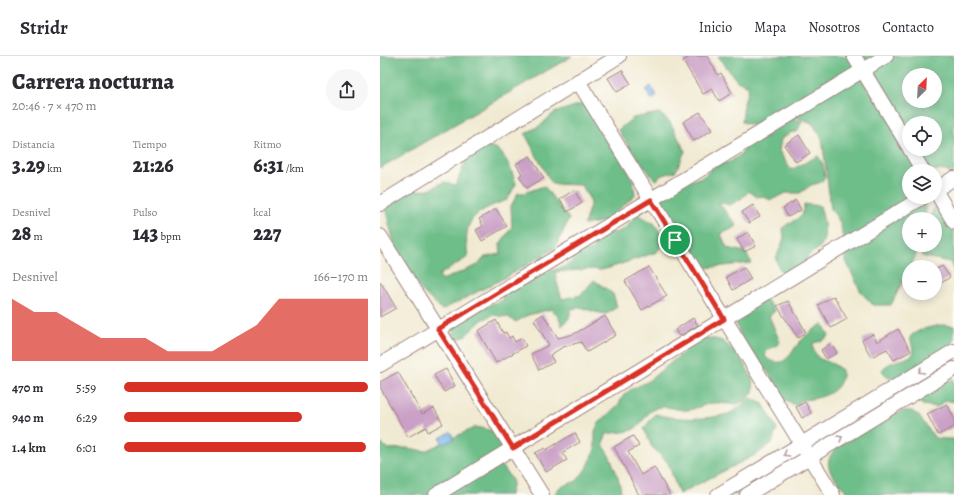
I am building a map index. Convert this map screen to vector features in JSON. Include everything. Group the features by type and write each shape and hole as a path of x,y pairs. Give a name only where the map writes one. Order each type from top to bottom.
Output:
{"street":[{"path":"380,204 619,56"},
{"path":"854,56 902,135"},
{"path":"380,365 886,56"},
{"path":"578,82 833,495"},
{"path":"942,186 954,178"},
{"path":"942,202 954,222"},
{"path":"436,495 912,204"},
{"path":"380,236 542,495"},
{"path":"718,495 954,351"},
{"path":"747,495 954,369"}],"green space":[{"path":"380,56 572,56 380,168"},
{"path":"718,56 954,56 954,172 942,171 942,164 902,164 902,204 925,204 925,212 902,212 902,252 918,252 914,260 902,260 902,283 891,305 873,305 861,292 845,259 841,224 831,209 822,138 812,123 796,117 792,119 802,121 797,132 792,132 781,139 779,151 791,170 818,156 823,164 825,178 819,183 811,185 800,193 786,193 771,200 761,196 757,197 749,191 742,198 730,205 718,202 737,226 721,234 727,248 745,252 752,263 704,268 687,256 657,198 685,183 704,176 711,169 720,164 730,162 740,155 759,127 742,122 744,103 749,86 737,81"},
{"path":"584,103 633,179 635,195 606,221 584,225 591,202 582,185 552,184 525,134 541,125 554,113"},
{"path":"659,113 670,122 685,151 676,171 660,176 656,181 632,151 618,130 633,118"},
{"path":"482,147 493,147 499,150 508,164 516,184 507,200 486,208 473,218 467,233 468,257 439,275 442,280 478,265 485,257 501,254 500,244 512,227 511,206 518,193 524,193 544,186 569,219 555,248 508,276 442,310 421,290 397,254 384,204 407,191 429,190 444,182 456,185 467,158"},
{"path":"804,204 820,206 825,232 823,242 819,248 807,258 810,263 784,274 779,268 776,259 784,238 783,228 800,217 804,210"},
{"path":"941,207 954,229 954,271 950,262 921,255 922,252 942,252 942,212 933,212 934,208"},
{"path":"637,214 654,223 665,240 657,252 601,270 593,269 555,272 562,299 581,295 594,280 613,294 617,307 606,314 581,307 571,309 569,318 562,326 559,318 552,309 528,315 516,322 508,317 493,315 482,320 464,337 455,340 452,326 491,304 504,300 499,290 563,267 572,262 574,254 581,250 589,252 594,247 600,233 614,233 622,230"},
{"path":"766,299 775,311 769,316 780,342 778,345 767,350 765,357 775,362 783,361 804,338 823,324 829,336 822,341 813,343 813,349 818,358 833,364 842,370 842,378 835,389 823,396 801,400 797,406 776,395 772,388 772,378 744,344 736,324 740,315"},
{"path":"944,325 954,326 954,342 951,344 949,353 907,377 893,378 884,373 882,370 885,366 907,358 914,353 910,337 913,334 926,328"},
{"path":"704,337 722,341 739,357 749,372 752,380 754,388 751,396 737,404 713,403 687,410 666,407 656,408 650,412 634,429 607,434 603,442 617,474 621,495 554,495 560,487 577,481 588,466 595,450 595,431 599,423 619,404 623,396 630,390 647,382 683,353 695,339"},
{"path":"954,358 954,363 814,446 813,445"},
{"path":"954,380 954,402 946,400 937,407 922,405 918,398 921,394 935,392 937,384 941,381"},
{"path":"751,398 763,404 777,428 772,443 757,454 679,494 668,463 652,447 644,429 655,414 682,418 720,416 734,411"},
{"path":"902,411 912,411 918,415 935,438 954,439 954,495 847,495 846,491 830,470 829,460 832,454 837,447"},
{"path":"476,427 494,431 504,446 496,456 513,482 510,495 380,495 380,443 389,449 407,448 425,451"},
{"path":"791,458 791,462 737,495 728,495"}],"water":[{"path":"651,86 657,96 652,100 646,90"},
{"path":"451,432 454,439 443,444 440,438"}],"building":[{"path":"691,56 707,56 718,75 721,73 732,93 719,101 712,89 703,94 683,61"},
{"path":"622,70 631,84 617,92 608,78"},
{"path":"700,112 712,130 694,141 683,122"},
{"path":"799,135 810,153 796,162 784,145"},
{"path":"530,156 544,178 527,188 519,176 522,174 516,164"},
{"path":"574,190 582,203 567,212 560,199"},
{"path":"796,200 801,210 788,217 783,208"},
{"path":"753,205 760,217 749,223 742,212"},
{"path":"496,209 507,226 482,241 476,230 483,226 479,219"},
{"path":"748,232 756,246 744,252 737,239"},
{"path":"942,266 950,277 942,282"},
{"path":"649,267 667,296 642,310 625,281"},
{"path":"744,267 751,279 733,290 726,277"},
{"path":"380,281 396,308 380,317"},
{"path":"834,296 847,319 831,328 818,305"},
{"path":"788,301 806,332 798,338 777,306"},
{"path":"543,314 558,338 574,334 605,316 616,335 587,352 581,342 563,347 550,355 554,362 539,370 531,354 549,345 534,320"},
{"path":"693,318 698,325 679,336 675,330"},
{"path":"496,320 503,333 506,332 509,338 512,336 515,342 522,338 526,346 496,363 478,331"},
{"path":"898,329 911,351 894,360 887,349 871,357 862,340 873,334 877,342"},
{"path":"831,343 837,353 826,359 821,350"},
{"path":"446,369 455,386 444,392 434,375"},
{"path":"398,372 422,414 434,408 443,424 428,432 426,427 408,437 380,387 380,382"},
{"path":"805,402 811,413 802,418 796,407"},
{"path":"947,404 954,418 954,427 938,435 927,414"},
{"path":"575,433 580,442 562,453 567,460 546,472 535,453 545,448 546,450"},
{"path":"633,436 639,446 628,452 641,475 654,467 670,495 639,495 614,447"}],"route":[{"path":"651,200 675,240 724,319 513,448 438,329 651,200"}]}
